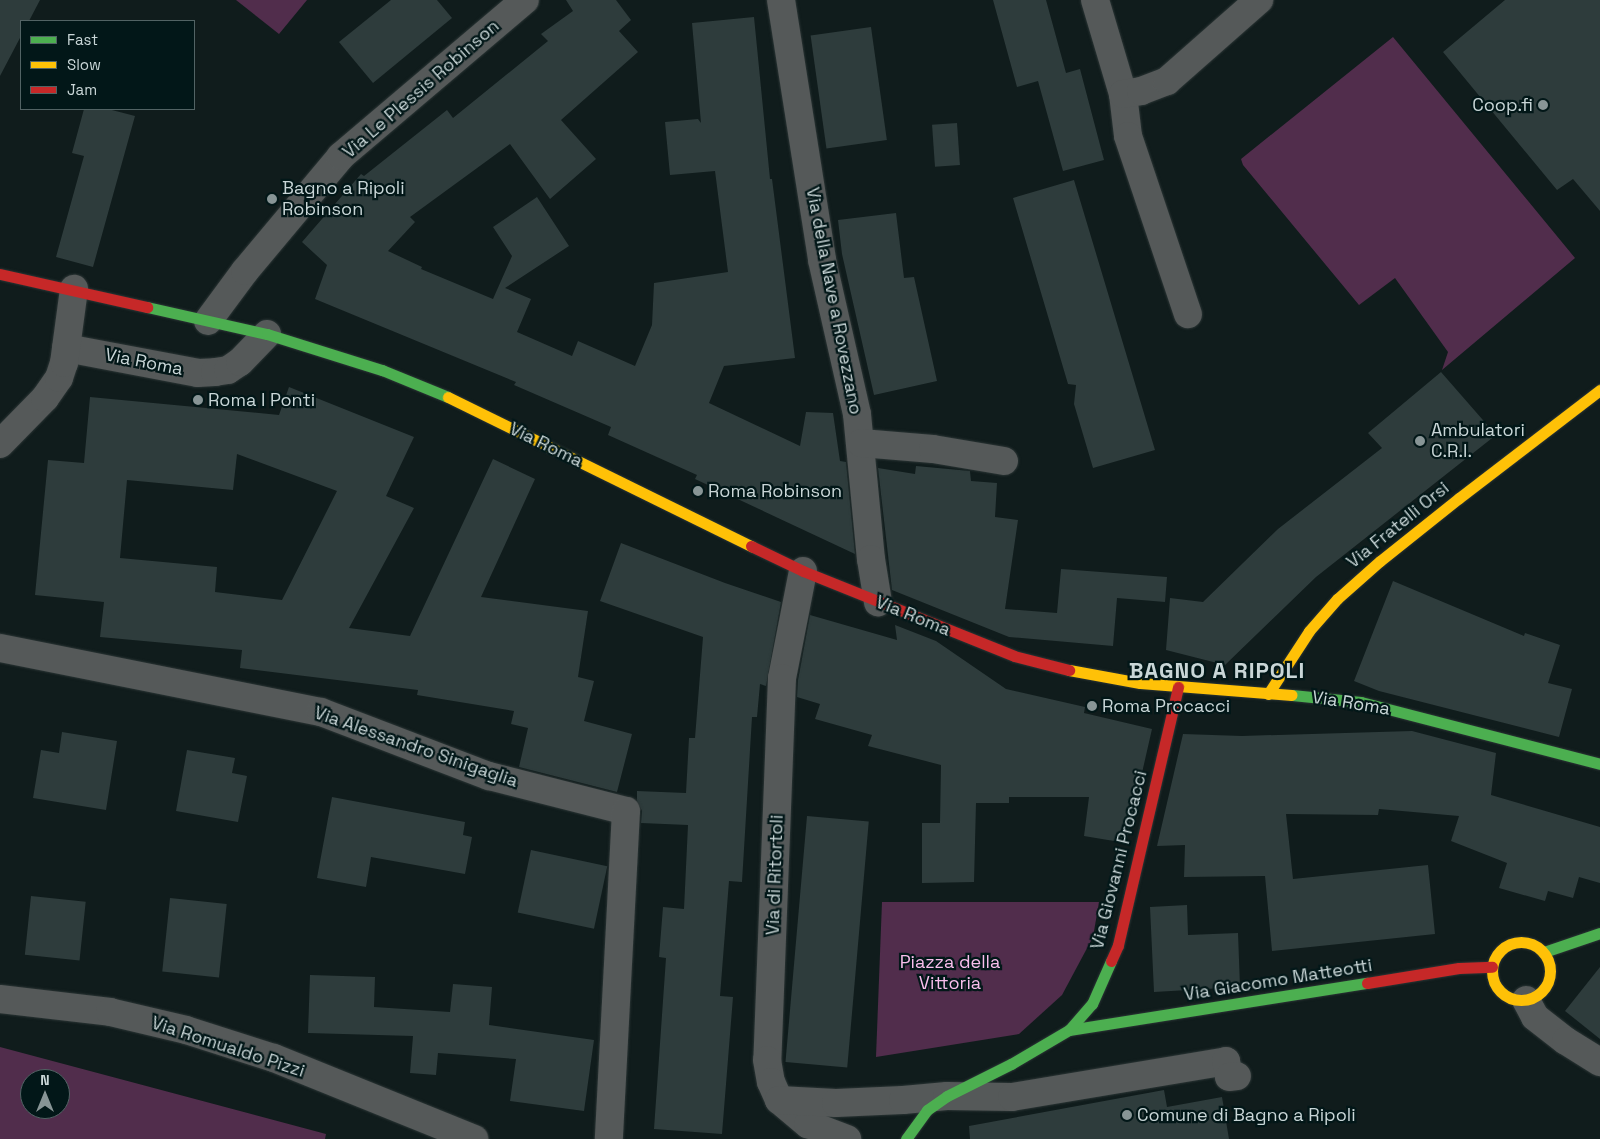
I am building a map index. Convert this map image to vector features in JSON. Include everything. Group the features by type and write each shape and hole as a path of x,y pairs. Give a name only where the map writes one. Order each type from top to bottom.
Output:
{"street":[{"name":"Via Le Plessis Robinson","path":"208,321 245,271 341,156 525,0"},
{"name":"Via della Nave a Rovezzano","path":"781,0 822,260 858,414 871,559 878,602"},
{"path":"1095,0 1123,94 1128,136 1188,314"},
{"path":"1123,94 1141,91 1166,81 1259,0"},
{"name":"Via Roma","path":"0,274 74,289 267,334 382,370 441,393 686,516 803,571 1005,652 1052,667 1178,687 1338,698 1370,704 1600,764"},
{"path":"2,439 45,398 59,378 66,348 74,289"},
{"name":"Via Roma","path":"66,348 198,373 215,372 228,370 240,362 267,334"},
{"name":"Via Fratelli Orsi","path":"1268,694 1309,631 1337,599 1380,561 1459,498 1600,390"},
{"path":"861,443 934,449 1004,461"},
{"name":"Via di Ritortoli","path":"803,571 782,678 767,1060 771,1082 779,1100 808,1124 847,1139"},
{"name":"Via Alessandro Sinigaglia","path":"0,648 320,712 489,776 626,811 609,1139"},
{"name":"Via Giovanni Procacci","path":"1069,1030 1092,1004 1118,944 1178,687"},
{"path":"1544,952 1600,933"},
{"path":"1514,942 1531,942 1544,952 1549,961 1549,981 1540,993 1526,1000 1514,999 1503,994 1493,980 1492,967 1500,950 1514,942"},
{"name":"Via Giacomo Matteotti","path":"1069,1030 1470,966 1492,967"},
{"name":"Via Romualdo Pizzi","path":"0,999 110,1012 186,1030 274,1058 474,1139"},
{"path":"1526,1000 1535,1017 1566,1041 1600,1062"},
{"path":"906,1139 927,1110 947,1096 1011,1064 1069,1030"},
{"path":"779,1100 836,1103 947,1096 1012,1097 1226,1061 1229,1076 1237,1076"}],"green space":[{"path":"236,0 307,0 279,34"},
{"path":"1393,37 1575,258 1442,370 1448,352 1395,278 1359,305 1243,165 1241,159"},
{"name":"Piazza della Vittoria","path":"882,902 1099,902 1093,937 1062,995 1019,1034 876,1057"},
{"path":"0,1047 326,1134 325,1139 0,1139"}],"building":[{"path":"0,0 40,0 30,20 20,20 20,38 0,76"},
{"path":"391,0 437,0 452,18 373,83 339,42"},
{"path":"566,0 616,0 631,20 619,31 638,52 561,120 596,159 550,199 510,144 410,217 415,222 388,251 422,267 421,269 493,299 512,256 493,227 537,197 569,246 505,288 531,299 517,332 572,356 578,341 635,366 652,325 654,283 728,272 715,171 670,175 665,122 698,119 701,123 692,23 754,17 770,179 772,179 795,358 724,366 709,403 800,446 806,412 833,413 840,461 846,462 855,554 695,479 697,475 608,435 611,427 514,385 516,382 315,299 327,265 302,242 361,174 364,176 447,110 453,118 548,41 541,34 573,11"},
{"path":"993,0 1046,0 1066,73 1080,69 1104,160 1063,171 1038,81 1017,87"},
{"name":"Coop.fi","path":"1505,0 1600,0 1600,211 1573,179 1557,190 1443,52"},
{"path":"871,27 887,140 826,148 811,35"},
{"path":"84,110 112,110 135,116 93,267 56,257 84,156 72,153"},
{"path":"957,123 960,165 935,167 932,125"},
{"path":"1074,180 1155,450 1093,468 1074,404 1076,385 1068,384 1013,198"},
{"path":"896,213 904,278 914,277 937,381 874,395 842,254 838,220"},
{"path":"1441,372 1496,435 1316,577 1225,665 1166,650 1170,598 1203,602 1278,529 1382,448 1368,433"},
{"path":"289,387 414,437 386,496 414,508 349,628 410,636 493,459 535,479 481,597 588,611 578,677 594,681 584,721 632,734 617,792 519,767 528,728 511,724 514,711 417,695 418,690 240,668 242,650 100,637 104,602 35,595 48,460 84,463 90,397 279,415","holes":["237,454 337,491 282,600 215,592 217,567 120,558 127,480 233,490"]},
{"path":"916,466 970,471 971,481 997,483 995,517 1018,520 1005,609 1057,613 1061,569 1167,577 1165,602 1117,598 1113,646 1009,637 892,590 878,468 915,474"},
{"path":"621,543 725,583 781,602 766,686 760,684 757,717 752,717 742,882 729,881 720,996 733,997 722,1134 654,1129 666,958 659,957 663,907 684,909 688,825 641,823 642,811 637,800 637,791 686,793 689,738 695,738 703,637 600,601"},
{"path":"1393,581 1524,636 1525,633 1560,645 1548,683 1572,689 1559,737 1379,691 1354,681"},
{"path":"810,615 897,640 895,625 936,641 1006,689 1085,707 1084,713 1152,729 1126,843 1084,836 1089,797 1009,797 1009,803 976,803 974,882 922,883 922,823 940,823 941,765 868,746 872,735 815,719 820,704 797,697 798,680"},
{"path":"1412,731 1496,753 1491,795 1600,827 1600,883 1579,877 1573,898 1548,891 1545,901 1499,888 1507,863 1451,841 1459,816 1379,809 1378,815 1286,814 1293,879 1428,865 1435,934 1272,951 1265,876 1184,877 1185,845 1157,846 1183,734 1242,736"},
{"path":"62,732 117,741 106,810 33,798 41,750 59,753"},
{"path":"187,750 235,758 232,773 247,776 238,822 176,811"},
{"path":"332,797 465,822 463,835 472,837 465,874 371,857 366,887 317,878"},
{"path":"807,816 869,821 847,1067 785,1062"},
{"path":"531,850 607,866 594,929 518,913"},
{"path":"31,896 86,902 80,960 25,955"},
{"path":"170,898 227,904 219,978 162,972"},
{"path":"1187,905 1188,935 1238,933 1240,987 1154,992 1150,907"},
{"path":"1600,967 1600,1039 1565,1011"},
{"path":"310,975 375,977 374,1007 450,1012 453,984 492,987 489,1025 594,1040 584,1111 510,1101 516,1059 438,1053 436,1075 410,1073 413,1036 308,1033"},
{"name":"Comune di Bagno a Ripoli","path":"1164,1090 1167,1107 1222,1097 1229,1139 970,1139 969,1126"}],"traffic: fast":[{"path":"147,307 267,334 382,370 448,397"},
{"path":"1292,695 1361,702 1600,764"},
{"path":"1544,952 1600,933"},
{"path":"906,1139 927,1110 947,1096 1011,1064 1069,1030 1092,1004 1111,961"},
{"path":"1069,1030 1367,983"}],"traffic: slow":[{"path":"1268,694 1309,631 1337,599 1380,561 1459,498 1600,390"},
{"path":"448,397 751,546"},
{"path":"1069,670 1140,683 1292,695"},
{"path":"1515,942 1527,942 1542,950 1550,965 1550,971 1550,977 1542,992 1527,1000 1515,1000 1500,992 1492,977 1492,965 1500,950 1515,942"}],"traffic: jam":[{"path":"0,274 147,307"},
{"path":"751,546 803,571 1014,656 1069,670"},
{"path":"1111,961 1118,945 1178,687"},
{"path":"1367,983 1459,968 1492,967"}],"place":[{"name":"Coop.fi","path":"1543,105"},
{"name":"Bagno a Ripoli Robinson","path":"272,199"},
{"name":"Roma I Ponti","path":"198,400"},
{"name":"Ambulatori C.R.I.","path":"1420,441"},
{"name":"Roma Robinson","path":"698,491"},
{"name":"Roma Procacci","path":"1092,706"},
{"name":"Comune di Bagno a Ripoli","path":"1127,1115"}],"district":[{"name":"BAGNO A RIPOLI","path":"1217,671"}]}
